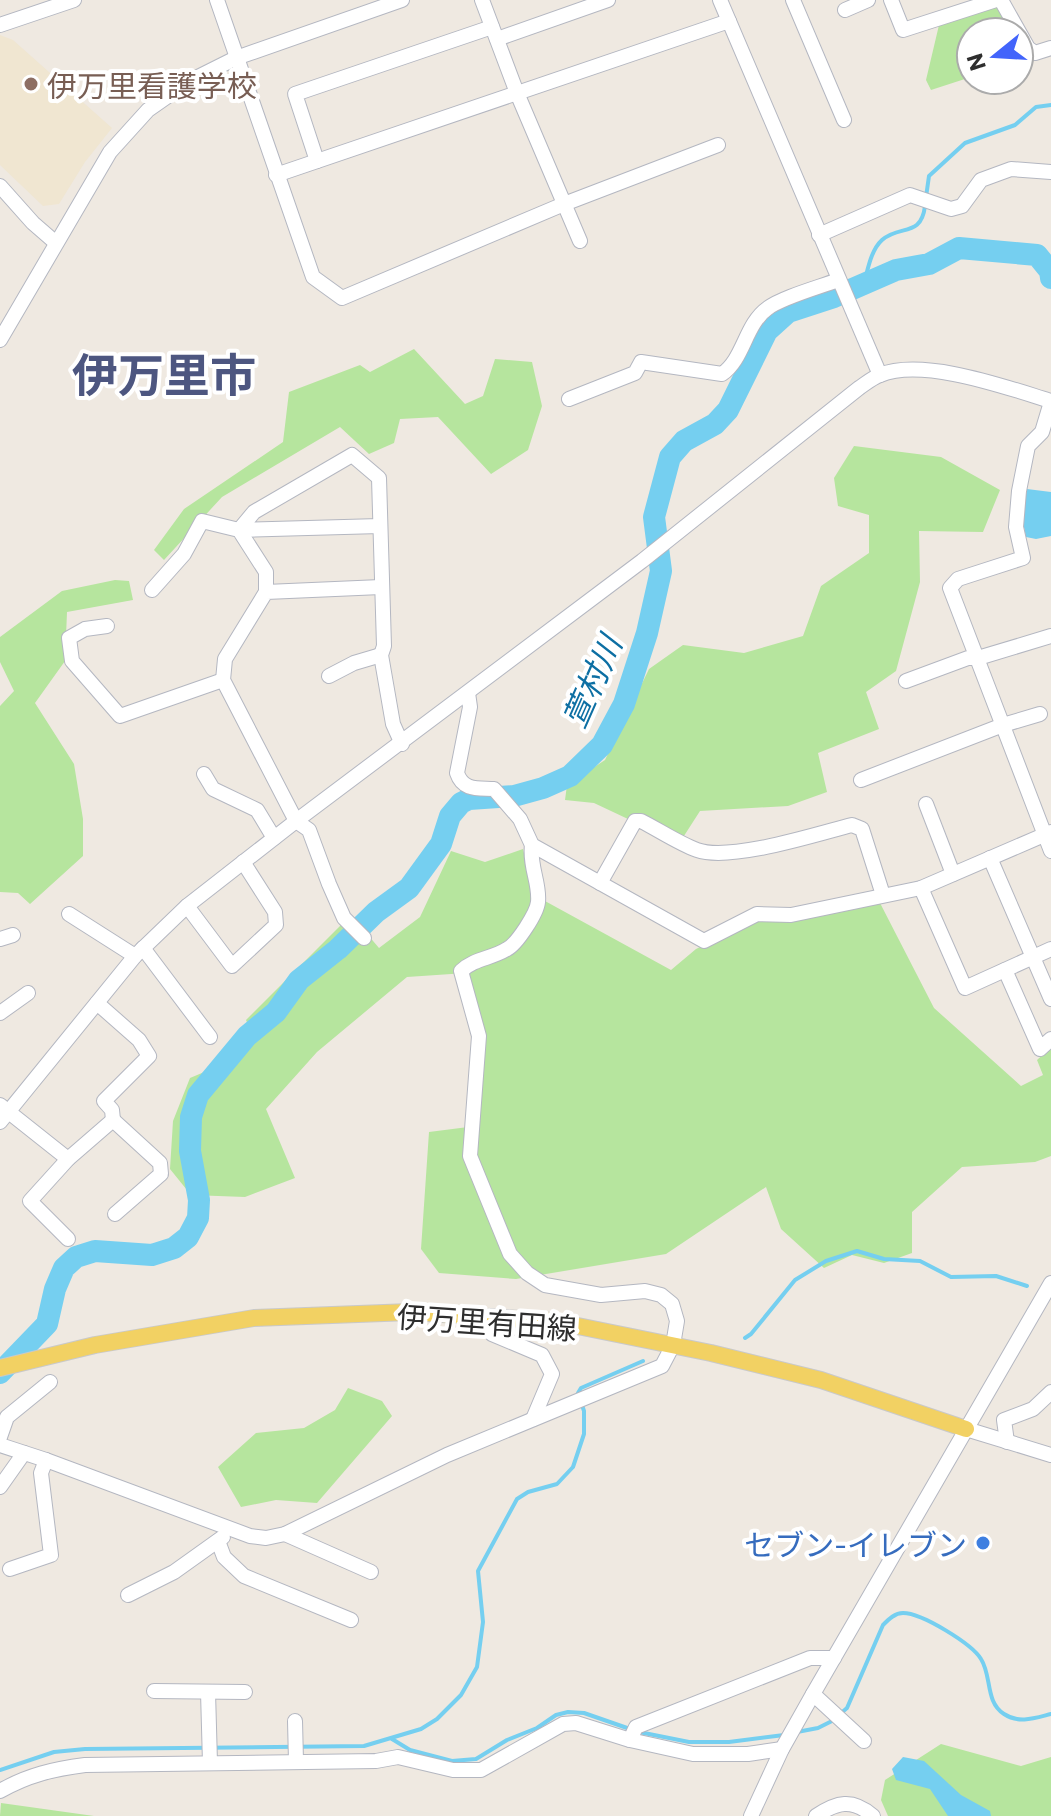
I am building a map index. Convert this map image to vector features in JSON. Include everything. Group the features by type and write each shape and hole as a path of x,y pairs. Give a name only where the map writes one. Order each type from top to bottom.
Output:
{"main road":[{"name":"伊万里有田線","path":"0,1368 95,1345 254,1318 410,1312 478,1316 553,1321 673,1345 821,1380 966,1429"}],"street":[{"path":"0,25 74,0"},
{"path":"217,0 313,277 342,298 564,204 718,145"},
{"path":"0,340 110,152 148,110 188,82 236,58 402,0"},
{"path":"482,0 517,93 580,241"},
{"path":"317,161 295,94 608,0"},
{"path":"720,0 880,375"},
{"path":"793,0 844,120"},
{"path":"845,10 868,0"},
{"path":"891,0 903,30 998,0 1028,48 1035,53 1051,48"},
{"path":"276,175 729,21"},
{"path":"819,235 910,195 951,209 962,206 981,180 1011,169 1051,172"},
{"path":"0,186 56,243"},
{"path":"569,399 635,373 641,362 722,374 730,369 750,330 767,308 838,280"},
{"path":"68,1159 3,1113 139,952 187,906 243,862 642,561 859,388 880,375 906,369 944,373 1051,401 1042,432 1028,446 1019,491 1016,527 1023,558 958,579 950,588 1047,833 1051,851"},
{"path":"239,530 254,512 352,455 379,478 384,646 381,655 393,724 402,744"},
{"path":"152,590 184,554 202,521 239,530 380,526"},
{"path":"239,530 266,572 266,592 225,659 223,680 296,821 309,830 344,918 364,938"},
{"path":"266,592 381,587"},
{"path":"107,626 85,629 69,638 72,661 120,716 223,680"},
{"path":"906,681 968,658 978,658 1051,636"},
{"path":"329,676 354,663 381,655"},
{"path":"0,1445 231,1531 266,1538 285,1534 447,1455 662,1366 673,1345 677,1321 672,1304 661,1295 645,1291 601,1295 545,1285 527,1273 510,1254 470,1156 479,1036 461,971 472,961 509,949 530,921 539,901 530,858 532,845 529,833 511,806 494,789 466,788 460,782 457,773 470,707 468,693"},
{"path":"861,780 1003,725 1040,714"},
{"path":"204,774 213,789 257,810 274,838"},
{"path":"926,804 953,874"},
{"path":"600,883 635,821 641,821 699,852 724,853 785,843 852,825 862,829 883,895"},
{"path":"532,845 704,941 757,914 791,915 921,888 1047,833"},
{"path":"990,858 1051,999"},
{"path":"187,906 232,966 276,925 275,912 243,862"},
{"path":"921,888 965,988 1051,949"},
{"path":"69,914 139,952 210,1037"},
{"path":"1005,970 1040,1049 1051,1039"},
{"path":"0,1013 28,993"},
{"path":"97,1003 139,1040 149,1056 104,1101 112,1110 113,1120 160,1163 161,1174 115,1214"},
{"path":"68,1239 30,1201 68,1159 113,1120"},
{"path":"751,1816 793,1728 1051,1283"},
{"path":"478,1316 492,1334 542,1355 552,1374 533,1419"},
{"path":"0,1437 7,1417 50,1382"},
{"path":"1007,1442 1004,1420 1033,1409 1051,1392"},
{"path":"966,1429 1051,1455"},
{"path":"0,1487 24,1453"},
{"path":"10,1569 51,1555 41,1473 46,1460"},
{"path":"128,1595 174,1572 231,1531"},
{"path":"285,1534 371,1572"},
{"path":"218,1541 224,1557 244,1576 351,1620"},
{"path":"633,1734 810,1658 834,1658"},
{"path":"154,1691 245,1692"},
{"path":"208,1692 210,1763"},
{"path":"813,1694 864,1741"},
{"path":"295,1721 296,1761"},
{"path":"0,1791 22,1778 52,1769 85,1765 376,1761 398,1757 453,1770 481,1770 563,1724 576,1723 633,1734 693,1754 748,1754 784,1746"},
{"path":"816,1816 833,1805 853,1804 873,1816"}],"shaded area":[{"name":"伊万里看護学校","path":"0,35 13,40 112,128 85,162 59,204 43,206 0,165"}],"green space":[{"path":"998,6 1003,16 967,16"},
{"path":"955,20 955,82 931,90 926,80 939,25"},
{"path":"414,349 465,404 483,396 495,359 532,362 542,406 528,450 491,474 438,417 400,419 394,443 369,454 340,427 222,497 164,560 154,550 184,509 283,442 289,392 360,365 370,372"},
{"path":"854,446 941,457 1000,490 983,532 919,531 920,582 896,671 866,692 879,729 818,753 827,792 788,806 700,811 682,839 639,815 628,819 594,803 565,800 567,785 605,760 649,669 683,645 744,653 803,636 821,586 869,553 869,515 838,506 834,478"},
{"path":"115,580 129,581 133,600 67,612 65,661 35,703 74,764 83,819 83,856 30,904 18,893 0,892 0,706 14,691 0,662 0,637 62,591"},
{"path":"523,849 534,895 671,970 696,949 757,919 880,903 934,1008 1021,1086 1043,1075 1037,1060 1051,1047 1051,1156 1035,1162 962,1167 912,1212 912,1253 884,1263 852,1255 824,1268 781,1229 766,1187 666,1254 516,1279 439,1273 421,1249 429,1132 476,1126 485,1035 466,973 407,977 317,1052 266,1109 295,1178 245,1197 191,1195 170,1169 173,1121 190,1078 209,1070 250,1029 246,1020 351,915 379,948 420,917 451,851 485,862"},
{"path":"348,1388 382,1401 392,1416 317,1503 276,1500 241,1507 218,1467 256,1433 304,1428 335,1410"},
{"path":"941,1744 1021,1766 1051,1757 1051,1816 888,1816 881,1800 885,1780"},
{"path":"1,1803 94,1816 0,1816"}],"water":[{"path":"1027,489 1051,492 1051,536 1026,537 1022,518"},
{"path":"903,1757 924,1761 961,1795 990,1811 991,1816 948,1816 930,1789 896,1780 892,1769"}],"waterway":[{"path":"926,197 929,176 965,143 1015,125 1036,107 1051,105"},
{"path":"864,283 878,244 889,235 919,223 925,206"},
{"name":"萱村川","path":"0,1373 47,1324 55,1289 64,1268 76,1257 95,1251 152,1255 174,1248 188,1237 198,1218 199,1200 190,1151 191,1117 198,1095 247,1036 276,1012 299,980 338,949 376,912 409,888 441,844 450,816 461,803 469,799 514,796 543,788 570,776 602,745 624,704 647,633 661,571 654,517 670,457 684,441 715,424 728,410 767,331 788,312 834,297 896,270 929,264 959,248 1037,255 1050,271 1051,278"},
{"path":"745,1338 795,1280 826,1261 857,1251 884,1259 920,1261 951,1277 996,1276 1027,1286"},
{"path":"0,1770 54,1752 85,1749 364,1746 421,1729 437,1719 461,1695 477,1667 483,1622 478,1571 517,1499 528,1492 557,1484 573,1467 584,1434 584,1411 578,1393 581,1388 643,1361"},
{"path":"840,1714 847,1708 883,1625 895,1615 903,1613 934,1624 976,1653 984,1666 994,1703 1004,1714 1021,1719 1051,1714"},
{"path":"392,1739 410,1750 452,1761 476,1759 507,1740 568,1712 584,1713 630,1729"},
{"path":"797,1732 818,1728 834,1720"},
{"path":"639,1732 689,1742 729,1742 784,1735"}],"place":[{"name":"伊万里看護学校","path":"31,84"},
{"name":"セブン-イレブン","path":"983,1543"}],"district":[{"name":"伊万里市","path":"164,373"}]}
